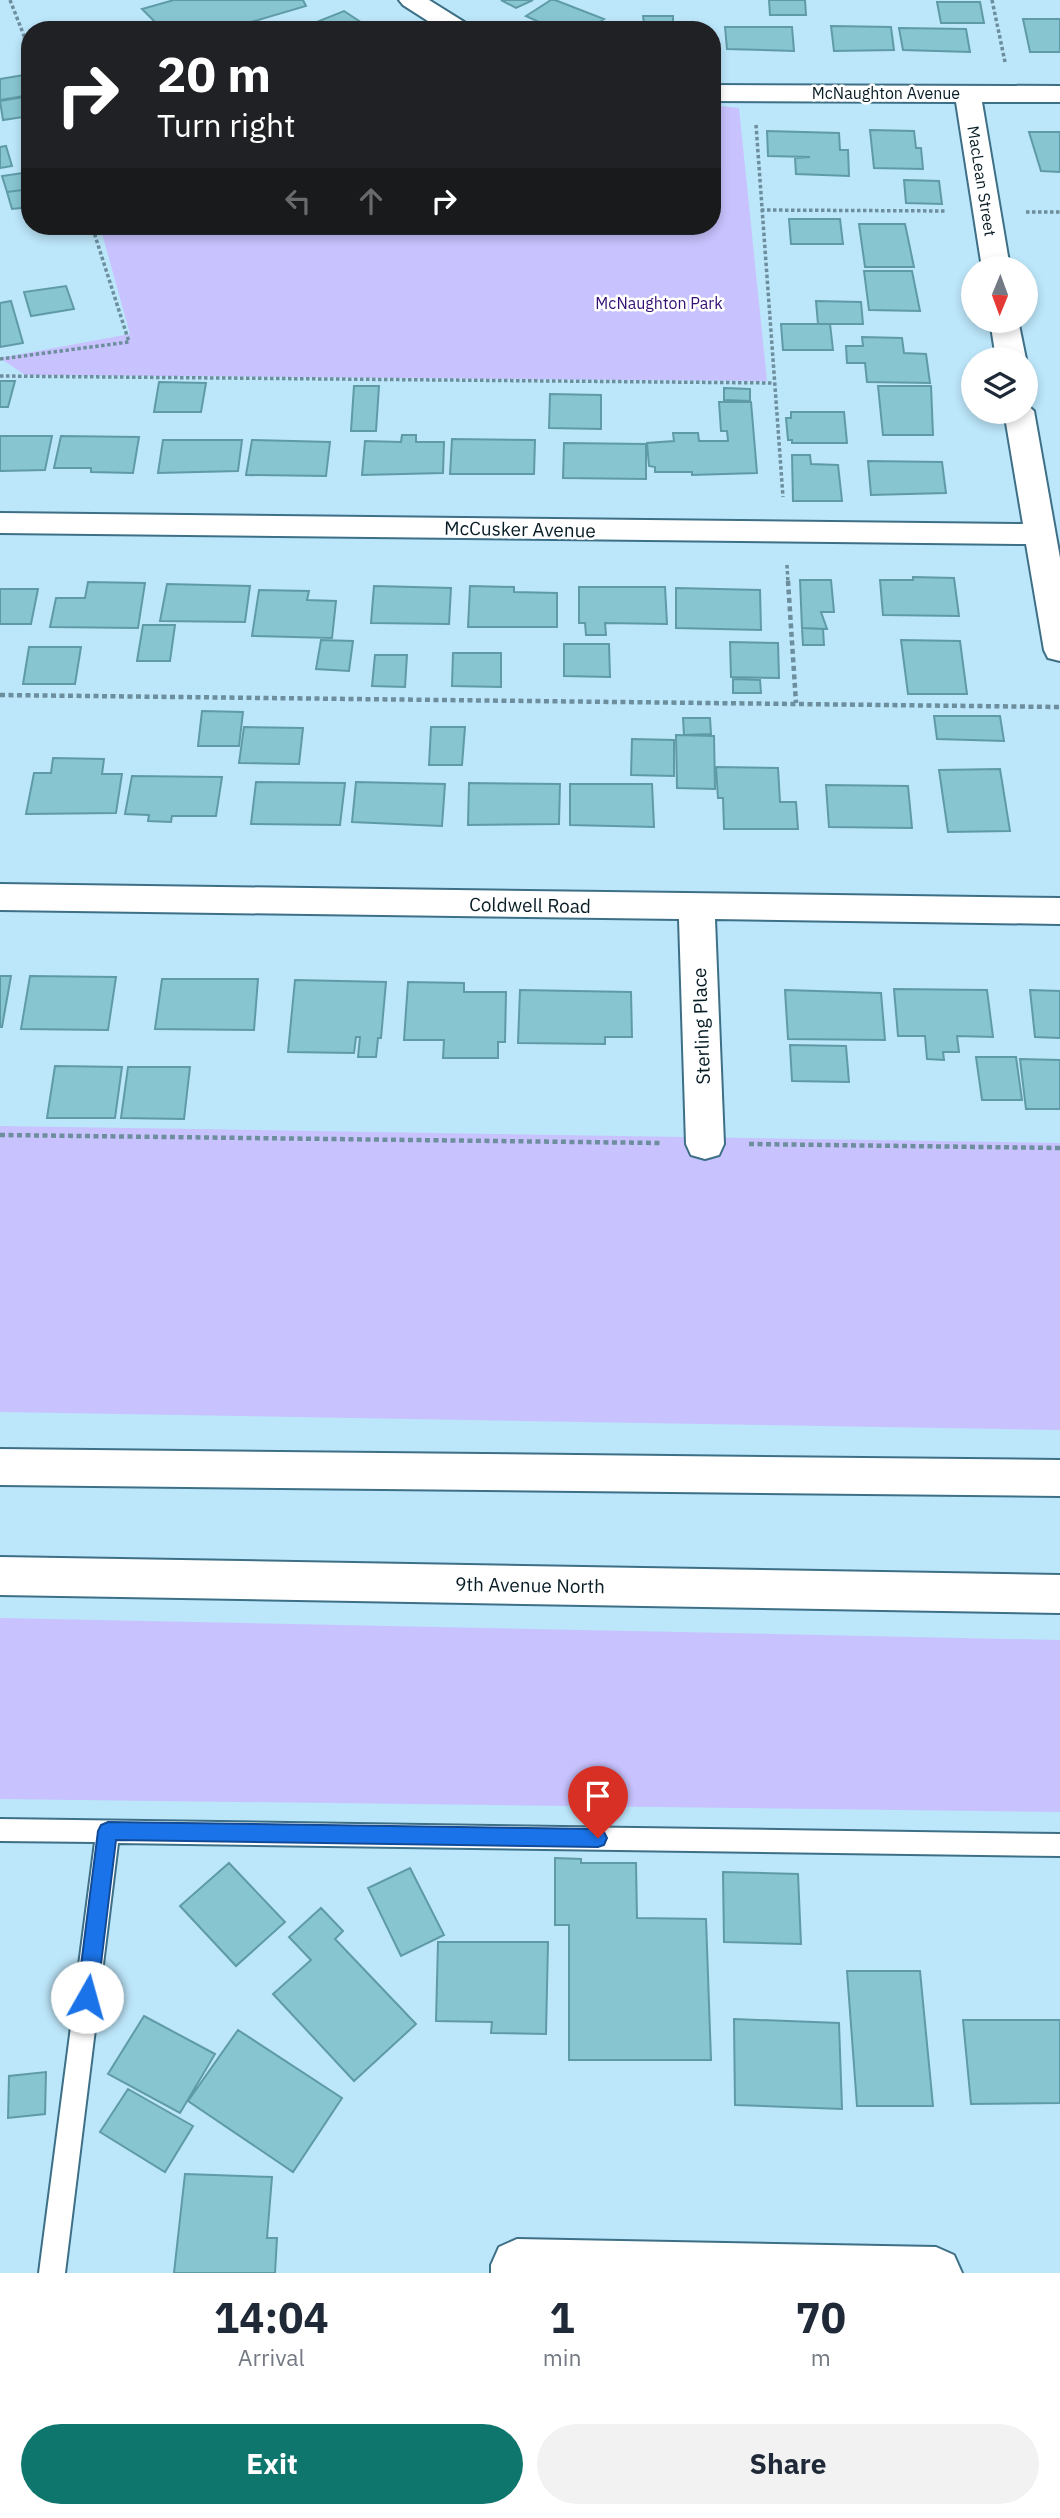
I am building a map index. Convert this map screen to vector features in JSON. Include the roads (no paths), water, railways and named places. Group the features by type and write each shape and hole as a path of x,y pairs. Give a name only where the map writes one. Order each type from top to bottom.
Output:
{"street":[{"path":"412,0 446,21"},
{"name":"McNaughton Avenue","path":"721,93 1060,94"},
{"name":"MacLean Street","path":"968,93 994,256"},
{"path":"1021,424 1060,650"},
{"name":"McCusker Avenue","path":"0,523 1039,534"},
{"name":"Coldwell Road","path":"0,897 1060,911"},
{"name":"Sterling Place","path":"697,908 705,1144"},
{"path":"0,1467 1060,1478"},
{"name":"9th Avenue North","path":"0,1576 1060,1594"},
{"path":"516,2273 517,2265 936,2273"}],"lane":[{"path":"0,1830 1060,1845"},
{"path":"52,2273 108,1831"}],"park label":[{"name":"McNaughton Park","path":"659,303"}]}
